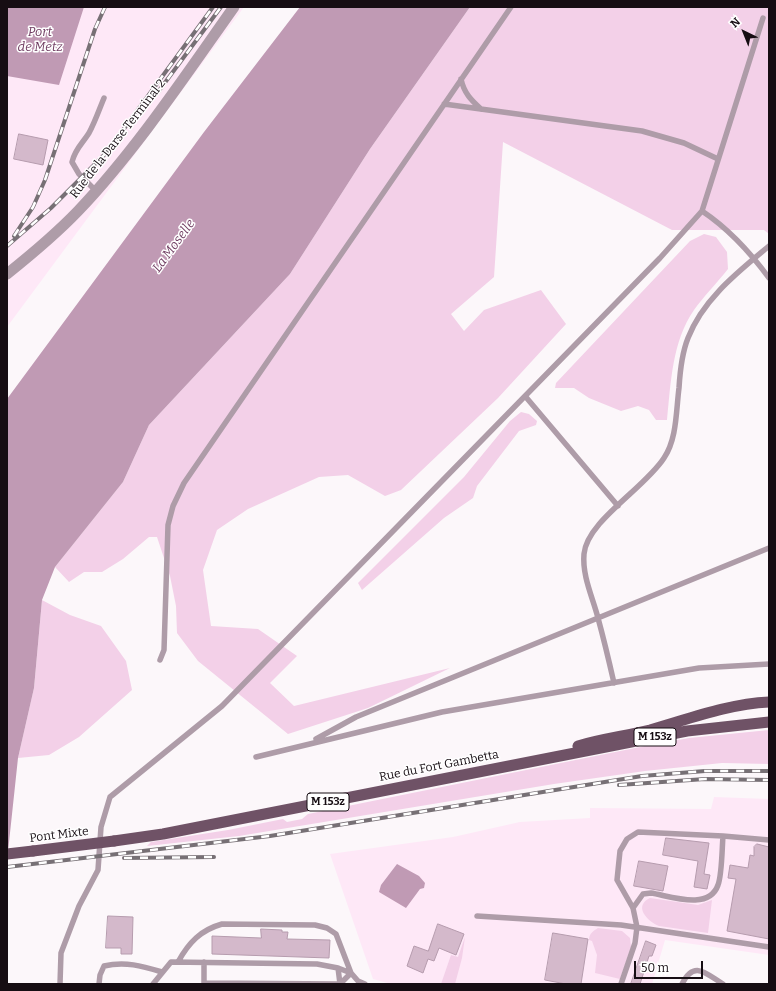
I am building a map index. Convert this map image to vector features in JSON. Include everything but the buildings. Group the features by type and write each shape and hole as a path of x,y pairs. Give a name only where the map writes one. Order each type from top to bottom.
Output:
{"main road":[{"path":"542,759 596,741 648,730 703,714 769,702"},
{"name":"Rue du Fort Gambetta","path":"114,841 163,834 687,731 769,722"},
{"name":"Pont Mixte","path":"7,854 114,841"}],"street":[{"name":"Rue de la Darse Terminal 2","path":"7,274 44,243 96,191 137,140 234,7"}],"lane":[{"path":"160,660 164,650 168,525 173,506 184,483 511,7"},
{"path":"60,984 61,953 80,906 98,870 101,827 110,797 222,706 682,235 702,211 763,18"},
{"path":"461,79 464,90 470,100 482,109"},
{"path":"96,191 79,174 72,162 75,150 86,136 104,98"},
{"path":"444,104 642,131 684,143 718,159"},
{"path":"702,211 714,219 747,248 769,278"},
{"path":"614,683 598,618 585,575 584,553 590,538 601,522 655,472 665,457 672,441 687,338 698,316 724,285 769,246"},
{"path":"525,396 618,506"},
{"path":"309,743 356,717 769,548"},
{"path":"256,757 442,712 699,668 769,664"},
{"path":"621,984 635,943 637,927 633,908 616,880 620,851 627,839 638,832 769,840"},
{"path":"633,908 643,894 651,893 702,900 712,894 718,885 723,836"},
{"path":"477,916 637,927 769,946"},
{"path":"178,962 186,946 197,936 209,928 222,924 315,925 327,928 336,934 351,974"},
{"path":"153,984 171,962 317,964 338,968 351,974 358,981 365,984"},
{"path":"204,962 204,984 340,984 351,974"},
{"path":"100,984 100,975 104,966 116,963 134,964 162,972"},
{"path":"338,968 340,984"},
{"path":"682,984 687,974 693,970 699,970 722,984"}],"shaded area":[{"path":"7,7 244,7 7,327"},
{"path":"470,7 769,7 769,234 764,230 672,230 503,142 494,277 451,314 464,331 484,310 541,290 566,324 498,398 401,490 385,496 348,475 319,477 248,509 217,530 203,570 211,626 258,629 297,656 270,683 294,706 450,668 368,708 288,734 198,661 177,633 176,606 170,576 157,537 149,537 123,559 102,572 84,572 69,582 55,567 123,482 149,425 290,274 370,149"},
{"path":"704,234 716,237 727,252 728,269 694,310 681,335 674,363 667,420 656,420 649,410 638,406 621,411 589,398 574,388 555,388 556,383 690,241"},
{"path":"521,412 529,414 537,421 536,425 519,431 477,486 473,498 444,518 362,590 358,583 464,477 510,421"},
{"path":"42,600 70,615 101,626 126,661 132,690 79,737 49,755 18,758 34,688"},
{"path":"769,730 769,764 722,763 645,771 554,784 239,836 147,846 151,842 228,830 283,819 287,822 302,819 308,814 645,746 689,738"},
{"path":"714,797 769,799 769,955 665,940 652,984 391,984 373,979 330,854 453,837 520,822 590,818 590,808 711,809"},
{"path":"650,898 698,905 712,900 708,933 654,924 646,917 642,909 645,901"},
{"path":"598,928 622,931 630,938 631,947 620,979 595,973 597,955 592,941 589,940 594,930"},
{"path":"465,937 462,958 455,984 441,984 451,955 458,957"}],"water":[{"name":"Port de Metz","path":"7,7 84,7 59,85 7,76"},
{"name":"La Moselle","path":"300,7 470,7 370,149 290,274 149,425 123,482 55,567 42,600 34,688 18,758 7,861 7,399 204,132"},
{"path":"397,864 419,876 425,883 424,888 420,889 406,908 379,892 381,885"}],"railway":[{"path":"14,236 33,207 45,180 95,29 105,7"},
{"path":"7,246 51,208 107,152 213,7"},
{"path":"158,92 221,7"},
{"path":"7,867 270,836 642,776 705,771 769,771"},
{"path":"619,785 705,779 769,780"},
{"path":"124,858 214,857"}]}
